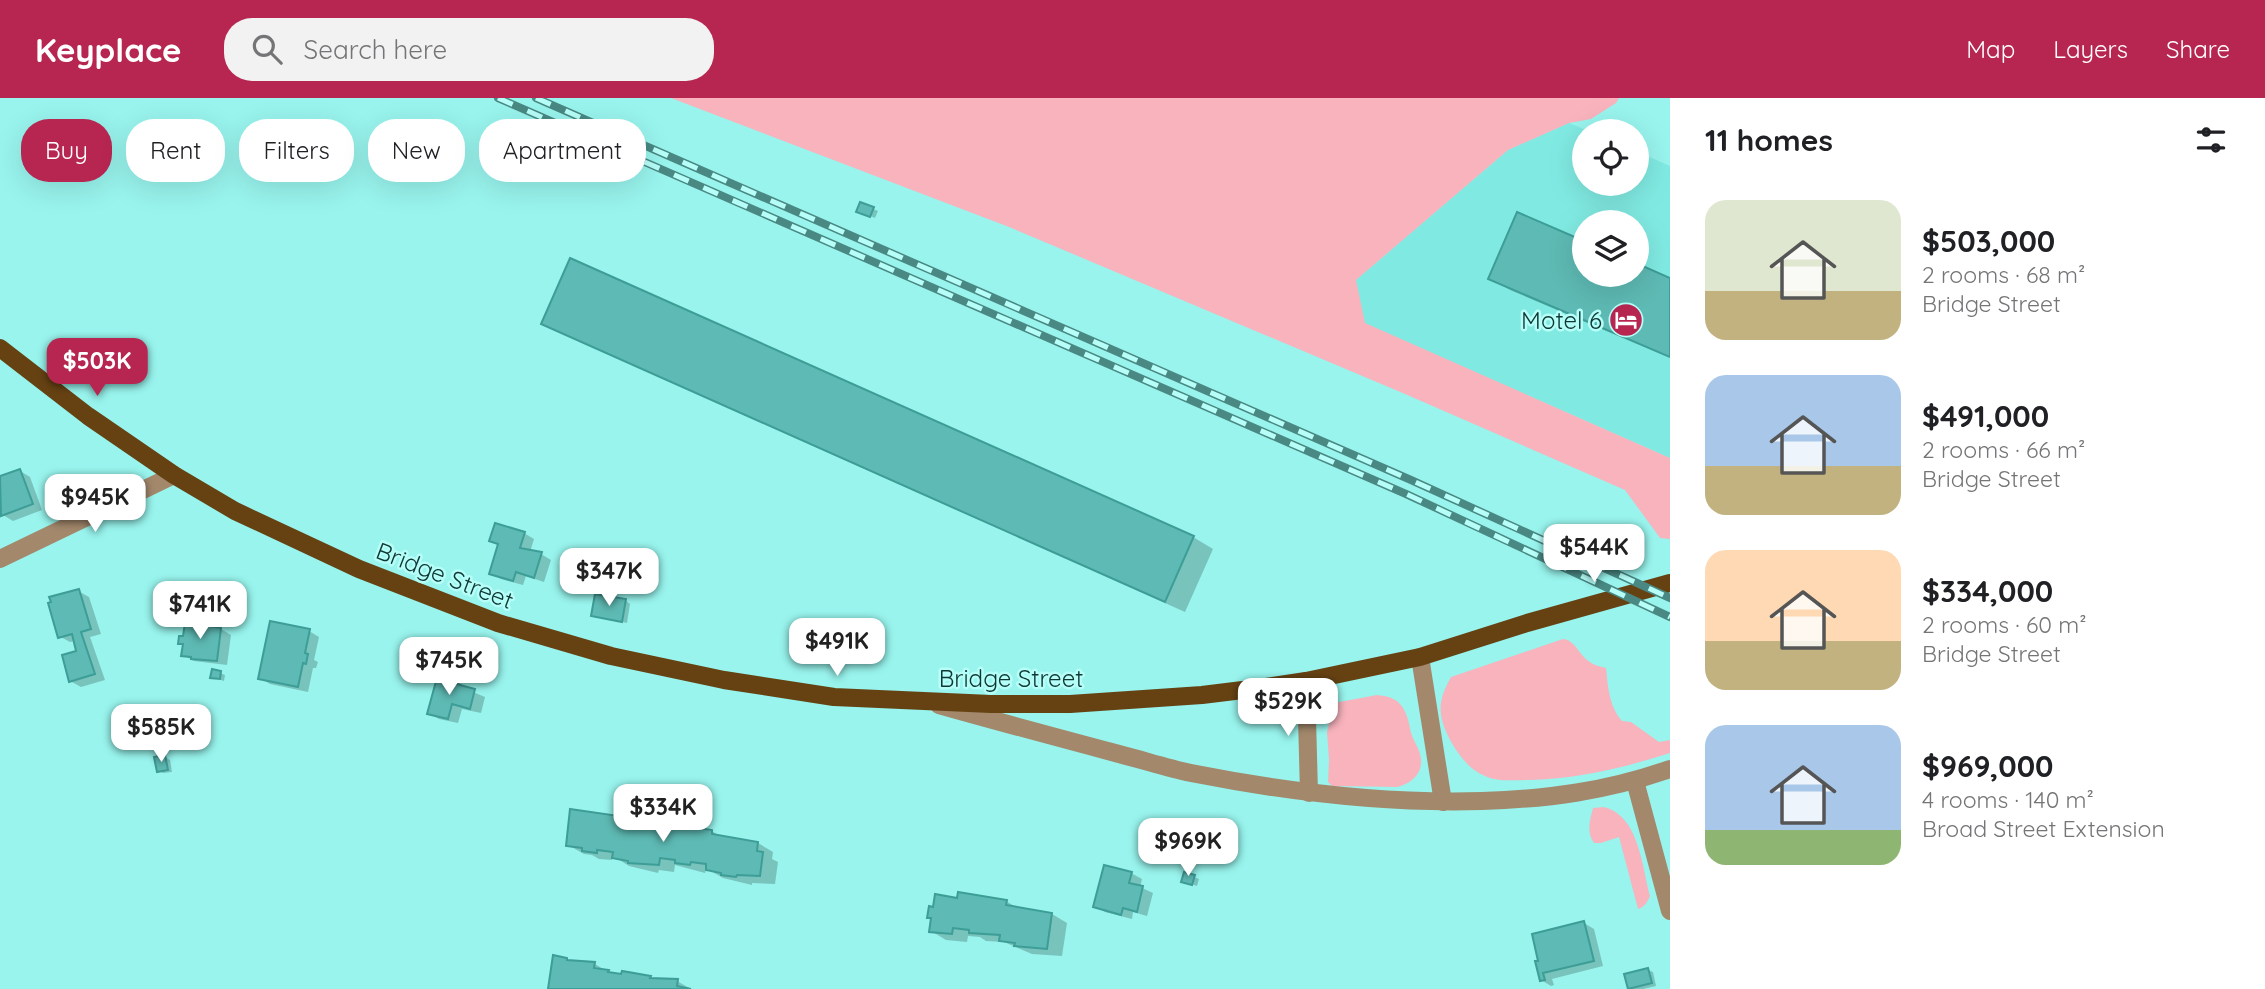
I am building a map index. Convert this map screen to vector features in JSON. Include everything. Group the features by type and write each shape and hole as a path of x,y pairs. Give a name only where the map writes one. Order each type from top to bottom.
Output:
{"main road":[{"name":"Bridge Street","path":"0,348 88,416 174,475 235,511 359,569 498,623 611,656 724,680 834,697 991,705 1070,705 1202,695 1306,681 1420,657 1527,622 1670,583"}],"street":[{"path":"0,559 174,475"},
{"path":"1420,657 1443,802"},
{"path":"1306,681 1309,793"},
{"path":"926,702 1190,772 1309,793 1374,800 1443,802 1534,799 1600,790 1670,769"},
{"path":"1635,781 1670,911"}],"shaded area":[{"path":"671,98 1619,98 1616,103 1591,119 1572,119 1572,122 1508,150 1356,280 1365,323 1670,458 1670,539 1660,538 1625,490 1009,227"},
{"path":"1569,123 1572,124 1572,196 1649,196 1649,157 1670,166 1670,458 1364,323 1356,280 1508,150"},
{"path":"1563,639 1573,644 1589,662 1606,668 1612,703 1622,721 1631,722 1659,742 1670,740 1670,753 1617,768 1546,779 1506,780 1479,773 1460,755 1442,722 1441,700 1451,677"},
{"path":"1377,695 1393,699 1404,709 1420,753 1420,770 1411,781 1397,787 1332,786 1328,782 1327,732 1334,703"},
{"path":"1604,807 1625,820 1637,844 1650,896 1644,906 1638,909 1619,837 1594,843 1590,835 1593,808"}],"building":[{"path":"860,202 874,207 870,217 856,212"},
{"name":"Motel 6","path":"1517,212 1572,236 1572,287 1649,287 1649,269 1670,278 1670,357 1488,279"},
{"path":"570,258 1194,536 1165,602 541,324"},
{"path":"20,469 33,504 1,516 0,476"},
{"path":"495,523 525,532 520,548 542,552 534,578 516,572 513,581 489,574 498,544 489,541"},
{"path":"79,589 91,629 81,632 95,674 69,682 62,655 76,651 72,634 58,638 48,603 51,602 49,597"},
{"path":"595,594 626,599 622,622 591,616"},
{"path":"194,618 204,619 203,625 221,628 217,661 181,656 183,644 178,644 179,636 183,636 185,623 193,624"},
{"path":"270,621 310,629 305,653 308,654 306,664 303,663 298,687 258,679"},
{"path":"212,669 221,671 220,679 210,678"},
{"path":"438,674 457,679 456,684 475,689 470,709 452,704 448,719 427,714"},
{"path":"165,755 168,770 157,772 154,757"},
{"path":"570,809 619,816 618,822 663,828 663,822 712,830 712,834 758,842 757,851 763,852 760,876 721,875 706,870 706,864 691,862 690,865 660,858 659,865 628,863 612,858 613,852 597,850 597,853 566,846"},
{"path":"1104,865 1132,872 1129,883 1143,886 1137,912 1123,908 1121,915 1093,907"},
{"path":"1184,872 1195,875 1192,885 1181,882"},
{"path":"958,892 1007,900 1006,905 1052,913 1047,949 1014,946 1015,943 999,941 1000,935 969,933 969,930 953,928 952,934 929,932 931,918 927,918 929,906 933,907 935,894 957,898"},
{"path":"1584,921 1594,961 1543,973 1545,980 1540,981 1532,934"},
{"path":"553,955 567,960 595,962 594,968 609,970 608,972 621,974 622,971 651,976 650,978 678,979 677,986 691,989 548,989"},
{"path":"1648,968 1652,983 1628,989 1624,974"}],"railway":[{"path":"498,98 1406,494 1670,617"},
{"path":"536,98 1411,480 1670,598"}],"place":[{"name":"Motel 6","path":"1626,320"}]}
